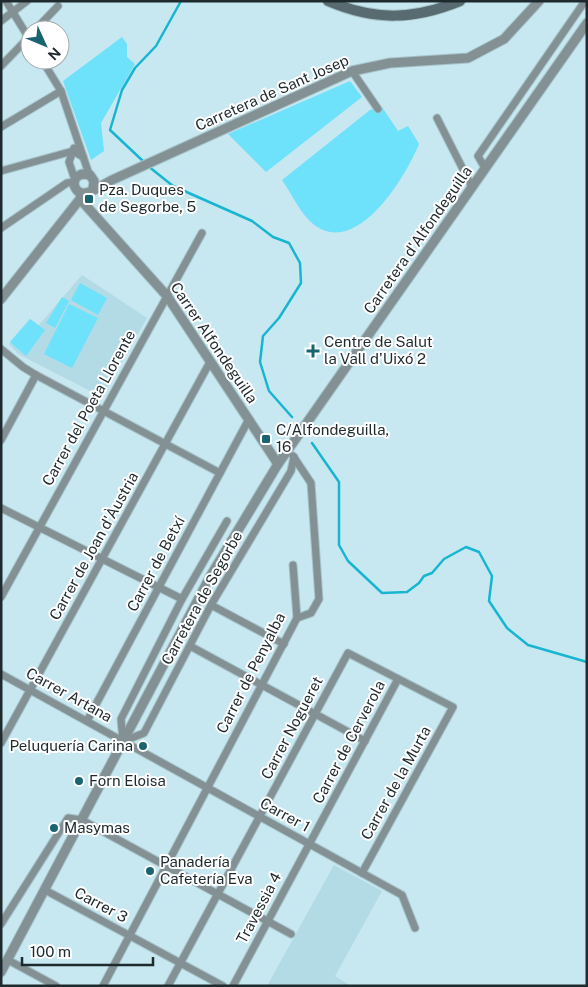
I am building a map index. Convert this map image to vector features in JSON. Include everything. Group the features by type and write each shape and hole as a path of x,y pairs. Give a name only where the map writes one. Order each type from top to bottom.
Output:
{"main road":[{"path":"328,1 346,8 391,17 432,12 460,1"}],"street":[{"path":"6,1 20,23"},
{"path":"1,21 27,1"},
{"name":"Carretera de Sant Josep","path":"93,189 352,71 390,64 468,58 504,39 539,1"},
{"name":"Carretera d'Alfondeguilla","path":"485,168 478,156 584,1"},
{"path":"45,20 58,6"},
{"name":"Carretera d'Alfondeguilla","path":"290,454 485,168 587,23"},
{"path":"1,66 20,47"},
{"path":"1,299 81,197 93,189 94,181 88,174 61,91 48,70"},
{"path":"352,71 378,109"},
{"path":"1,127 61,91"},
{"path":"437,118 472,187"},
{"path":"77,140 69,162 75,181 75,188 81,197"},
{"path":"1,171 73,151 83,157"},
{"path":"1,228 67,183 75,181 79,175 88,174"},
{"name":"Carrer Alfondeguilla","path":"81,197 167,296 278,464"},
{"name":"Carrer del Poeta Llorente","path":"1,597 202,233"},
{"path":"1,349 22,367 36,375 220,473"},
{"name":"Carrer de Joan d'Àustria","path":"1,743 210,362"},
{"path":"1,440 36,375"},
{"name":"Carrer de Betxí","path":"87,721 249,419"},
{"path":"290,454 311,483 319,599 311,613 297,618"},
{"name":"Carretera de Segorbe","path":"1,972 211,575 278,464 290,454"},
{"name":"Carretera de Segorbe","path":"124,741 144,733 212,605 291,471 290,454"},
{"path":"1,508 182,600"},
{"name":"Carretera de Segorbe","path":"124,741 121,719 182,600 226,521"},
{"name":"Carrer de Penyalba","path":"102,986 297,618 293,564"},
{"path":"212,605 284,644"},
{"path":"190,646 365,741"},
{"name":"Carrer Nogueret","path":"168,986 348,653 398,679"},
{"name":"Carrer Artana","path":"1,674 124,741"},
{"name":"Carrer de la Murta","path":"362,873 453,707 398,679"},
{"name":"Carrer de Cerverola","path":"309,844 398,679"},
{"name":"Carrer 1","path":"124,741 402,895 416,928"},
{"path":"2,919 68,818 82,820 291,934"},
{"name":"Travessia 4","path":"233,986 309,844"},
{"name":"Carrer 3","path":"45,890 223,986"},
{"path":"8,960 56,986"}],"shaded area":[{"path":"122,37 127,44 127,57 135,64 101,123 104,151 91,160 63,81"},
{"path":"350,81 362,97 266,172 228,134"},
{"path":"382,107 398,131 408,126 419,144 403,175 378,209 362,223 346,231 330,232 313,224 300,209 282,180 370,110"},
{"path":"82,275 147,318 102,397 18,354 9,344 30,319 39,325"},
{"path":"80,283 107,298 98,315 71,300"},
{"path":"62,297 69,301 55,328 46,323"},
{"path":"69,304 98,318 72,368 44,354"},
{"path":"30,319 45,330 26,356 10,342"},
{"path":"334,865 382,891 335,976 351,986 267,986"}],"waterway":[{"path":"144,162 110,130 122,90 135,68 156,46 181,1"},
{"path":"148,166 173,186 252,221 273,237 289,243 300,263 301,283 279,318 263,336 260,362 269,391 292,417"},
{"path":"312,443 339,482 339,545 348,561 382,593 407,592 419,583 424,576 432,573 444,559 466,547 479,552 492,576 489,601 507,628 528,645 587,662"}],"place":[{"name":"Pza. Duques de Segorbe, 5","path":"89,199"},
{"name":"Centre de Salut la Vall d'Uixó 2","path":"313,351"},
{"name":"C/Alfondeguilla, 16","path":"266,439"},
{"name":"Peluquería Carina","path":"143,746"},
{"name":"Forn Eloisa","path":"79,781"},
{"name":"Masymas","path":"54,828"},
{"name":"Panadería Cafetería Eva","path":"150,871"}]}
